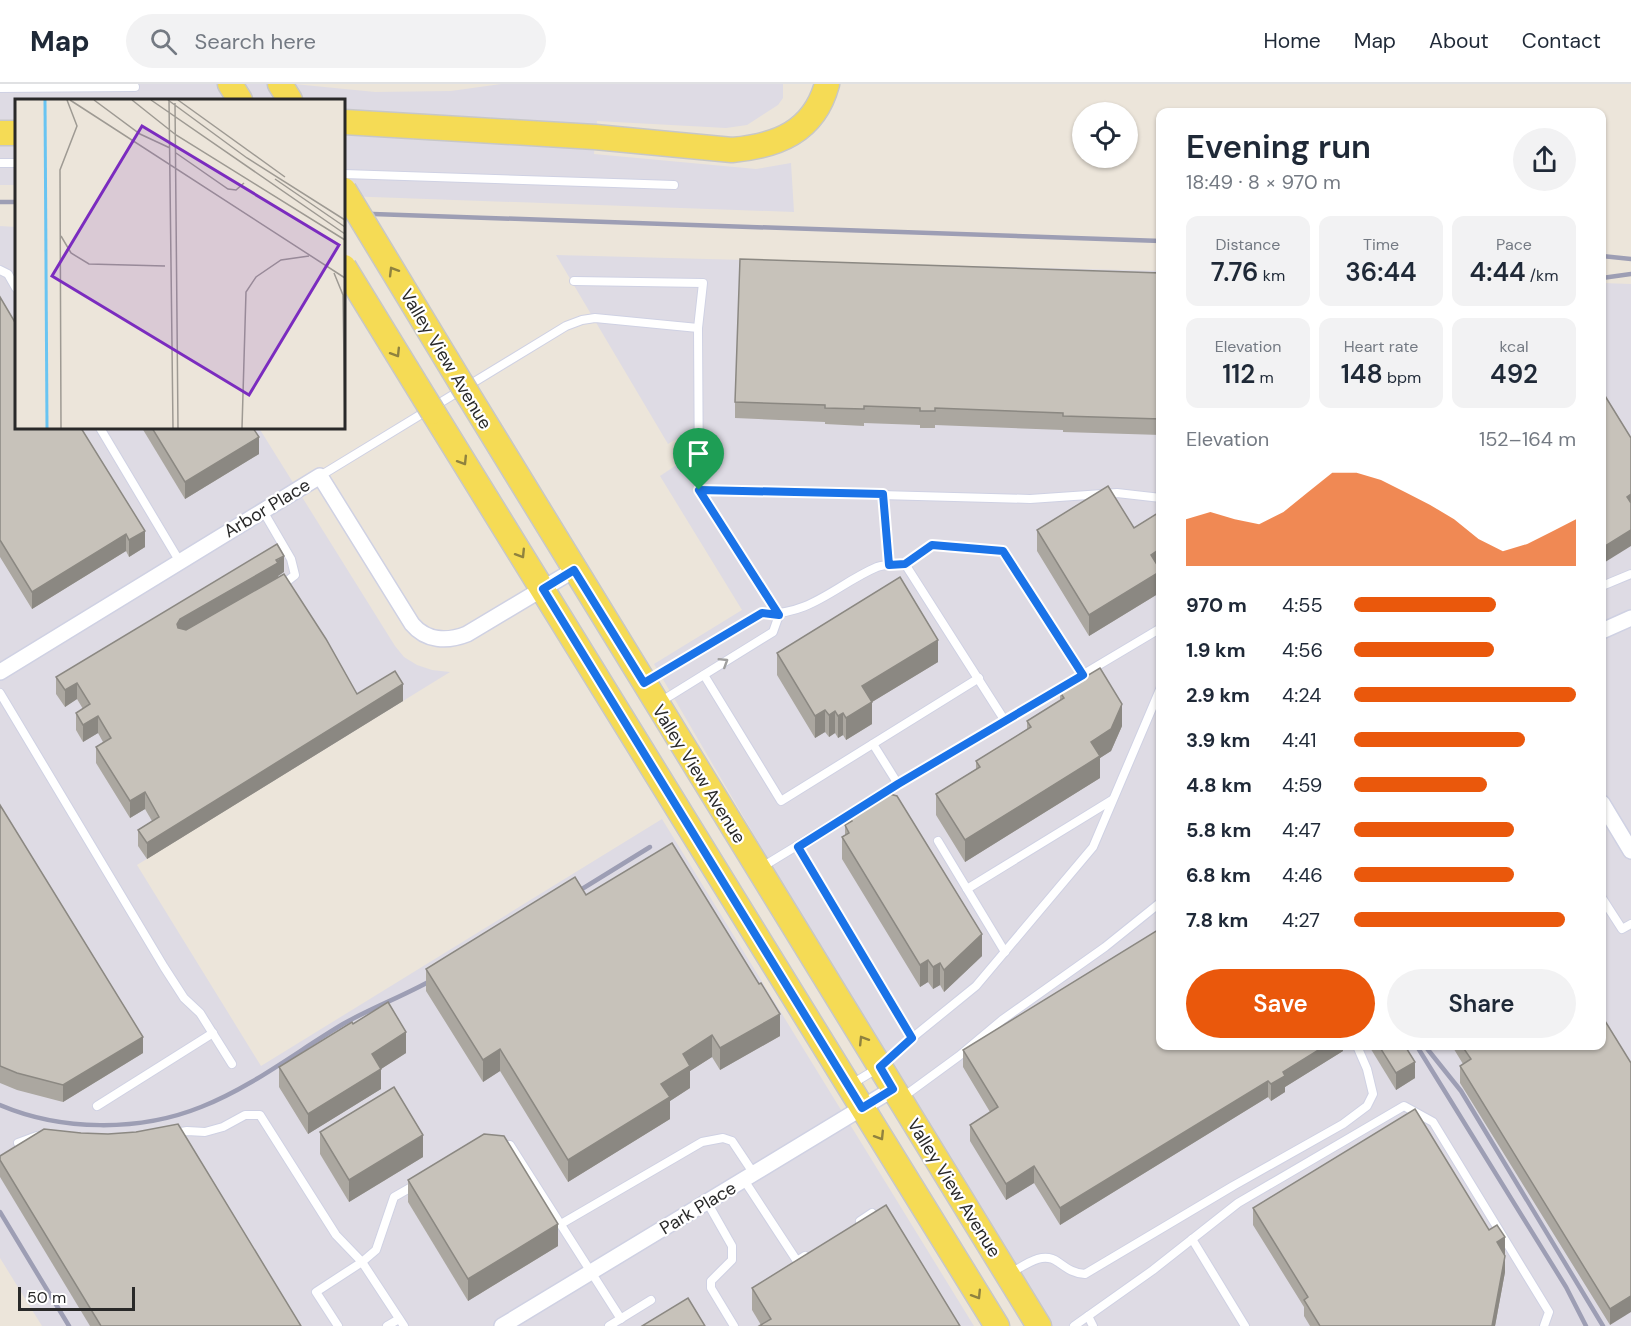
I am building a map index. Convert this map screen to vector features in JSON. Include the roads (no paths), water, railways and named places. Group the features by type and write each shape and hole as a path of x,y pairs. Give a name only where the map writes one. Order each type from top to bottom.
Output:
{"main road":[{"path":"230,84 239,99"},
{"path":"280,84 289,99"},
{"path":"345,122 595,137 732,150 754,148 779,141 801,127 815,111 827,84"},
{"path":"0,133 15,134"},
{"name":"Valley View Avenue","path":"345,192 543,520 1039,1326"},
{"name":"Valley View Avenue","path":"345,269 997,1326"}],"street":[{"name":"Arbor Place","path":"0,672 320,476 412,624 424,634 439,639 460,637 574,570"},
{"path":"1606,629 1631,618"},
{"path":"1606,816 1631,851"},
{"name":"Park Place","path":"502,1326 862,1108 897,1095"}],"lane":[{"path":"0,88 135,87"},
{"path":"0,163 15,164"},
{"path":"345,174 674,185"},
{"path":"0,270 8,274 15,286"},
{"path":"574,281 703,283 698,328 699,490 779,615"},
{"path":"320,476 566,326 582,320 618,320 698,328"},
{"path":"101,429 180,562"},
{"path":"699,490 1029,499 1117,493 1156,497"},
{"path":"883,494 889,565"},
{"path":"263,511 291,559 295,575 271,591"},
{"path":"644,683 762,613 779,615 810,606 879,566 905,564 932,545 1003,551 1083,675"},
{"path":"905,564 1005,721"},
{"path":"1606,584 1631,574"},
{"path":"656,704 773,632 779,615"},
{"path":"868,802 1156,631"},
{"path":"704,675 781,801 979,678"},
{"path":"0,693 164,967 184,998 200,1013 232,1064"},
{"path":"849,1086 880,1067 976,986 1093,847 1156,699"},
{"path":"873,744 898,784"},
{"path":"967,889 1113,800"},
{"path":"758,870 858,809"},
{"path":"938,841 1005,952"},
{"path":"798,847 912,1038"},
{"path":"1606,904 1622,929 1631,924"},
{"path":"897,1095 959,1056 1002,1020 1105,947 1156,906"},
{"path":"98,1106 213,1033"},
{"path":"1008,1275 1040,1258 1048,1257 1053,1258 1073,1273 1084,1274 1343,1124 1367,1106 1373,1094 1367,1069 1359,1050"},
{"path":"1074,1326 1153,1270 1238,1203 1404,1106 1433,1122 1549,1312 1544,1326"},
{"path":"164,1135 187,1131 205,1132 223,1127 245,1115 260,1115 336,1235 362,1262 402,1323 387,1326"},
{"path":"18,1143 33,1136 45,1137"},
{"path":"561,1224 702,1142 723,1138 732,1141 749,1177 797,1261 816,1249"},
{"path":"491,1147 510,1145 621,1319"},
{"path":"338,1326 316,1292 362,1262 376,1250 394,1197 424,1179"},
{"path":"707,1202 732,1246 732,1260 711,1281 711,1288 734,1326"},
{"path":"854,1226 872,1214"},
{"path":"1192,1239 1245,1326"},
{"path":"609,1326 651,1300"},
{"path":"1088,1317 1093,1326"}],"railway":[{"path":"0,202 15,202"},
{"path":"345,213 1156,241"},
{"path":"1606,256 1631,259"},
{"path":"1606,277 1631,274"},
{"path":"569,897 650,847"},
{"path":"0,1105 24,1114 74,1124 126,1124 177,1115 238,1090 343,1024 441,975"},
{"path":"1419,1050 1566,1287 1586,1326"},
{"path":"1428,1050 1461,1091 1603,1326"},
{"path":"0,1212 69,1326"}]}
